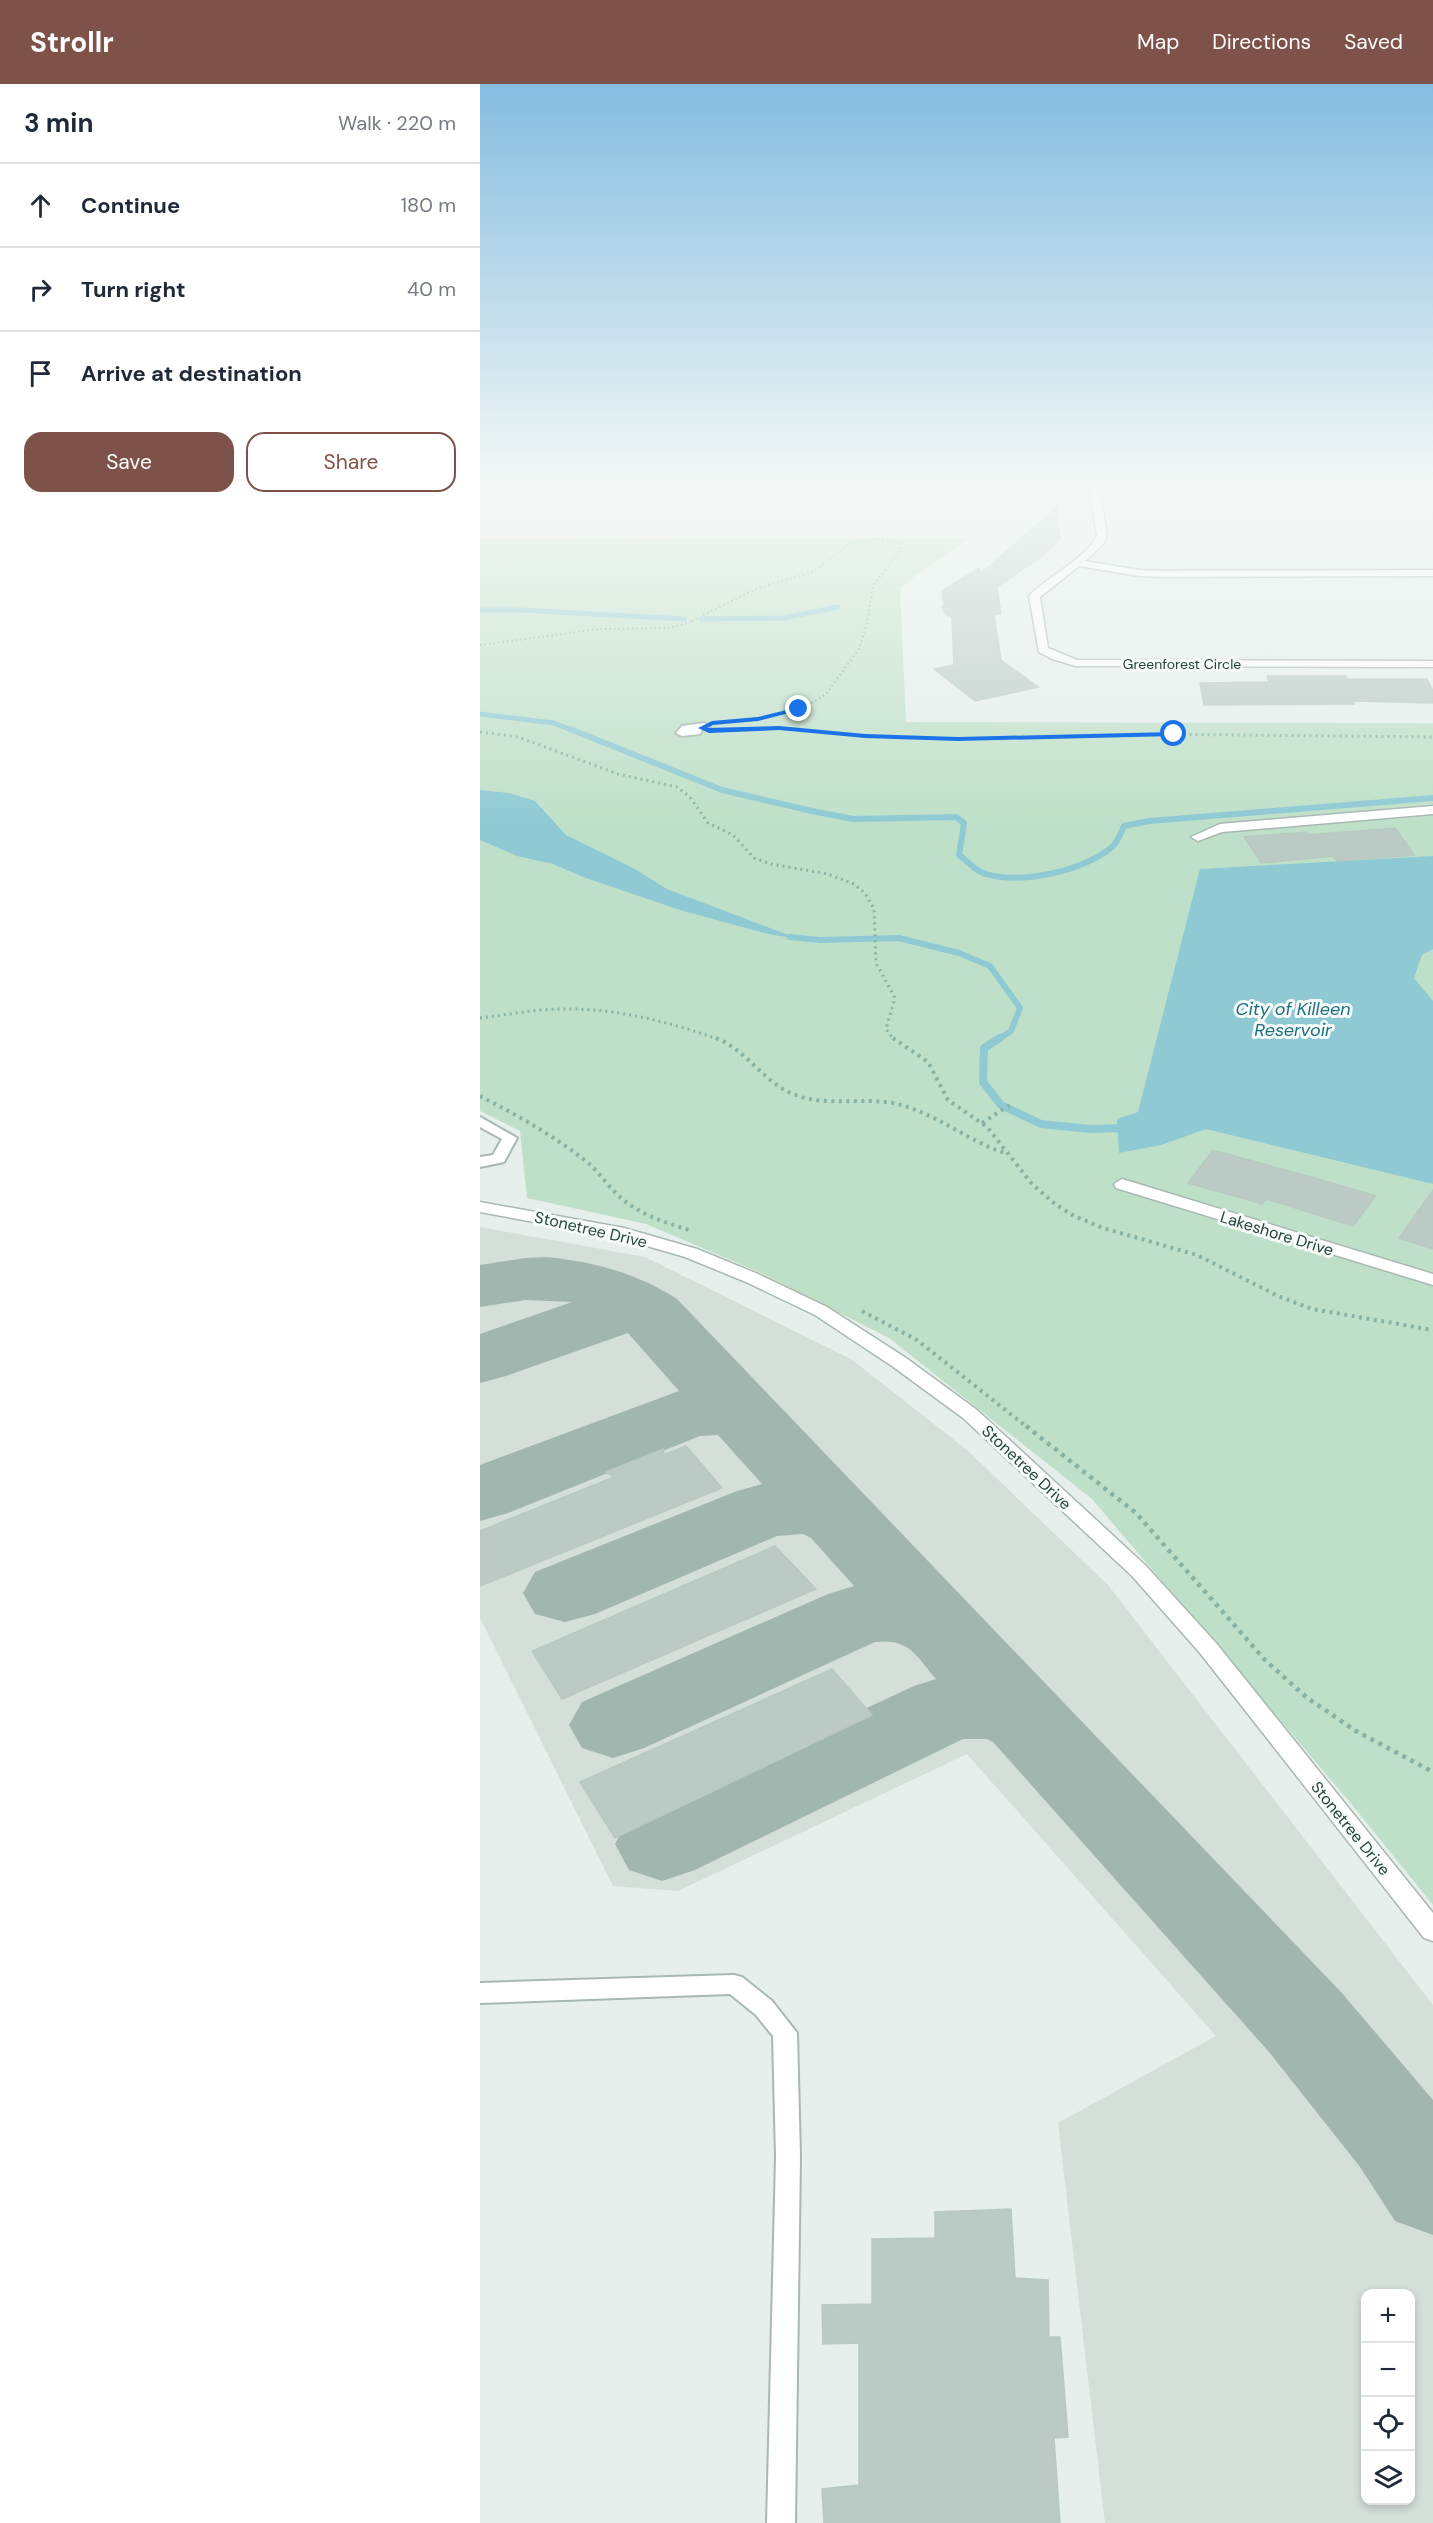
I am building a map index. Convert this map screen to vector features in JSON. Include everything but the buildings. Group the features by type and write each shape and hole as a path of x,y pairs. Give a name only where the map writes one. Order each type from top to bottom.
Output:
{"street":[{"name":"Greenforest Circle","path":"1034,598 1044,650 1064,660 1091,664 1433,664"},
{"path":"1198,837 1220,828 1433,810"},
{"name":"Lakeshore Drive","path":"1122,1184 1433,1280"},
{"name":"Stonetree Drive","path":"480,1207 618,1232 691,1253 752,1278 821,1311 899,1362 970,1414 1147,1579 1208,1648 1433,1931"}],"lane":[{"path":"480,1121 510,1138 499,1159 480,1161"},
{"path":"480,1993 734,1984 764,2008 785,2033 788,2157 781,2523"}],"path":[{"path":"480,645 522,642 598,629 669,628 692,622 738,598"},
{"path":"871,598 867,623 859,649 826,694 810,704 787,712 700,726 702,730 779,728 865,736 947,738 1143,734 1433,737"},
{"path":"480,732 511,733 532,739 621,775 670,784 683,790 692,798 705,821 732,835 756,860 778,867 836,876 852,882 869,898 877,932 875,951"},
{"path":"480,1018 575,1009 610,1013 677,1027 707,1035 733,1046 777,1085 795,1095 814,1099 888,1101 901,1104 941,1121 985,1146 1006,1154"},
{"path":"982,1123 1013,1103"}],"shaded area":[{"path":"480,1227 645,1257 851,1359 967,1450 1108,1585 1433,2005 1433,2523 1105,2523 1058,2123 1216,2036 967,1754 678,1891 613,1886 480,1618"}],"green space":[{"path":"480,598 900,598 906,722 1433,723 1433,1905 1353,1806 1092,1499 889,1338 761,1273 646,1224 527,1198 520,1131 480,1111"}],"water":[{"path":"480,790 509,793 535,801 566,835 635,869 667,889 799,939 768,934 680,910 583,877 553,864 517,856 480,840"},
{"name":"City of Killeen Reservoir","path":"1433,856 1433,949 1422,955 1414,978 1433,1001 1433,1184 1206,1129 1161,1145 1119,1153 1117,1119 1138,1112 1200,869"}],"waterway":[{"path":"701,619 784,618 838,607"},
{"path":"480,610 521,610 684,619"},
{"path":"480,714 554,723 574,731"},
{"path":"570,729 722,790 812,811 853,819 956,817 964,823 959,855 981,872 1012,878 1049,874 1086,863 1113,846 1124,826 1149,821 1433,798"},
{"path":"790,937 820,940 899,938 959,953 990,966 1020,1008 1011,1031 997,1040"},
{"path":"1000,1038 984,1048 983,1082 1001,1105 1041,1124 1090,1129 1126,1128"}],"taxiway":[{"path":"480,1286 525,1279 570,1281 613,1292 633,1302 651,1315"},
{"path":"480,1360 614,1312 635,1311 651,1315"},
{"path":"651,1315 744,1416"},
{"path":"480,1494 688,1413 717,1410 744,1416"},
{"path":"744,1416 840,1520"},
{"path":"565,1593 765,1510 805,1507 830,1514 840,1520"},
{"path":"840,1520 938,1625"},
{"path":"613,1725 858,1615 900,1612 938,1625"},
{"path":"938,1625 1025,1720"},
{"path":"662,1844 945,1709 988,1706 1008,1711 1025,1720"},
{"path":"1025,1720 1305,2022 1397,2134 1433,2187"}],"route":[{"path":"799,709 758,719 712,723 701,728 718,732 779,728 865,736 958,739 1174,734"}]}
